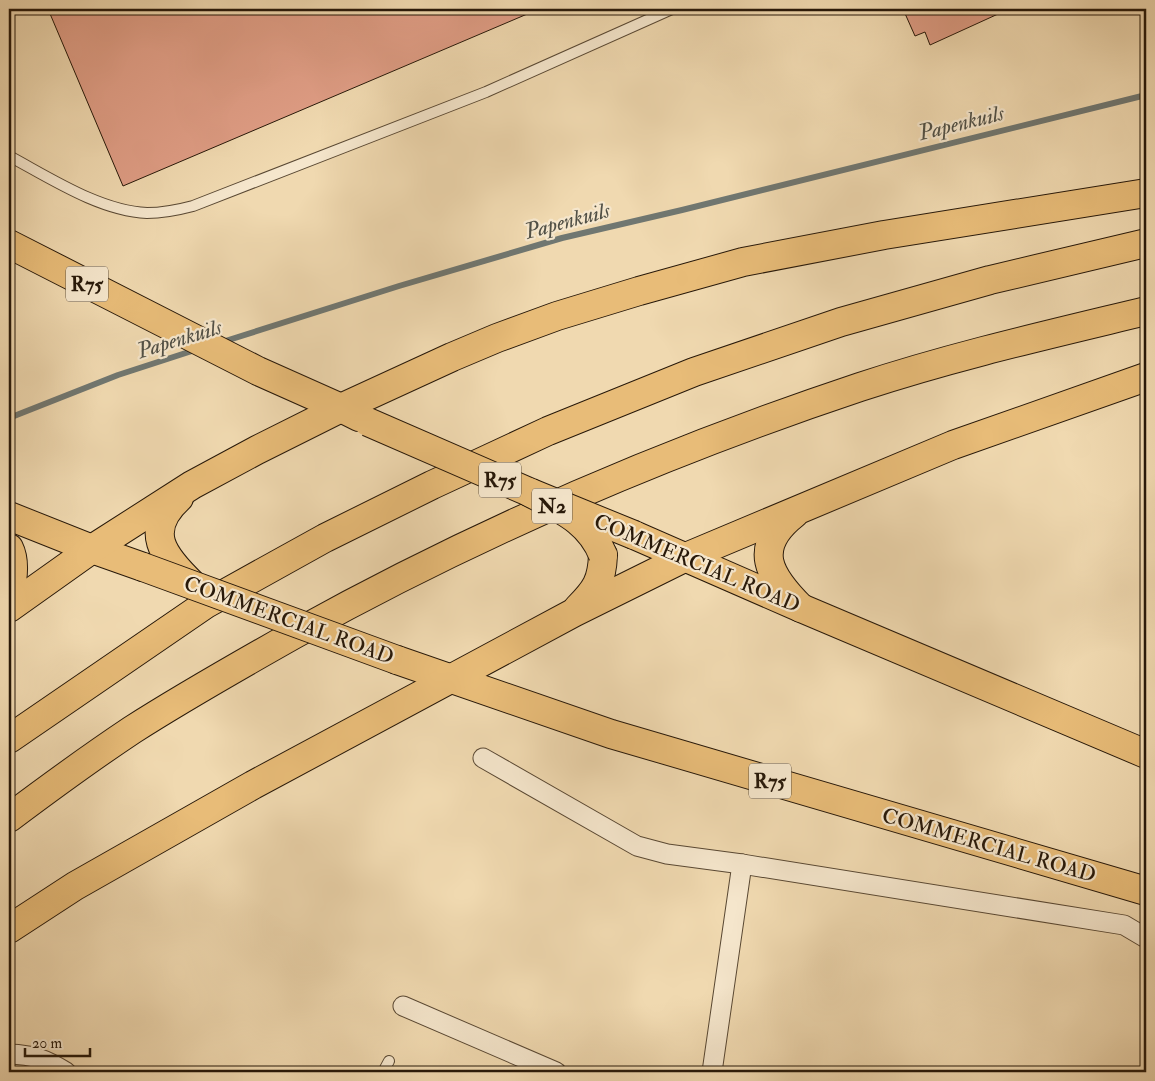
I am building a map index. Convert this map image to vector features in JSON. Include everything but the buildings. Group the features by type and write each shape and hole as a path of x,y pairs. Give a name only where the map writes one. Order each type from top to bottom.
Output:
{"main road":[{"path":"9,608 92,550 192,486 257,450 452,356 557,316 743,262 884,235 1146,193"},
{"path":"9,739 206,604 325,538 548,431 694,372 840,322 990,280 1146,243"},
{"name":"COMMERCIAL ROAD","path":"9,244 258,371 368,422 1146,754"},
{"name":"N2","path":"9,818 133,730 245,662 379,589 464,546 580,493 717,438 862,386 1006,345 1146,311"},
{"path":"9,929 76,886 253,784 575,612 686,557 953,444 1146,376"},
{"path":"192,486 165,514 159,536 164,550 174,566 192,584"},
{"path":"529,492 565,511 585,525 597,541 603,555 599,583 575,612"},
{"path":"801,608 773,573 769,560 769,548 774,535 784,523 806,506"},
{"name":"COMMERCIAL ROAD","path":"9,516 92,550 192,584 397,660 611,734 1146,891"},
{"path":"9,548 14,574 9,595"}],"street":[{"path":"483,758 637,846 668,854 742,864 1124,925 1146,938"},
{"path":"712,1072 742,864"},
{"path":"403,1006 556,1072"},
{"path":"9,1054 30,1055 52,1063 66,1072"}],"lane":[{"path":"9,156 98,202 122,209 147,213 169,212 193,206 486,92 672,9"},
{"path":"383,1072 389,1061"}],"waterway":[{"name":"Papenkuils","path":"219,343 399,286 562,238 1146,95"},
{"name":"Papenkuils","path":"9,418 118,375 198,349"}]}
